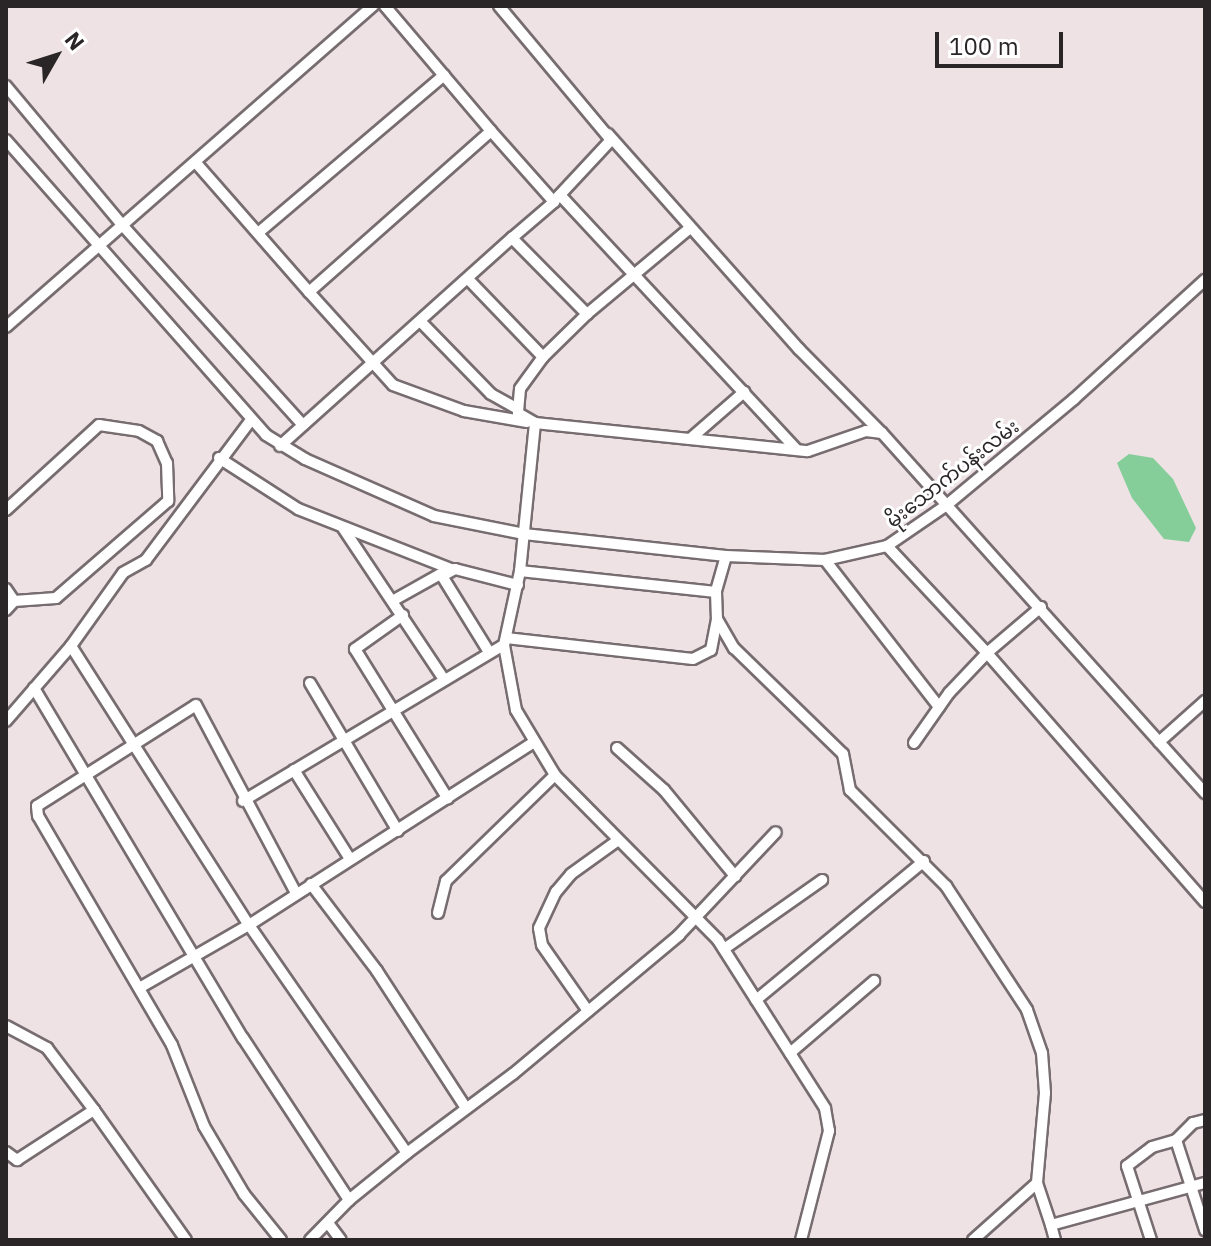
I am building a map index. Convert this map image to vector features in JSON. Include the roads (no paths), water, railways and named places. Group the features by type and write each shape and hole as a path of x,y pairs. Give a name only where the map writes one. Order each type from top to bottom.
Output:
{"street":[{"path":"6,327 197,164 373,6"},
{"path":"385,6 491,131 634,274 797,450"},
{"path":"499,6 690,228 948,504 1205,793"},
{"path":"258,233 444,75"},
{"path":"6,86 124,227 303,425"},
{"path":"309,292 491,131"},
{"path":"280,446 557,198 606,150 608,134"},
{"name":"မိုးသောက်ပန်းလမ်း","path":"6,140 251,420 280,446 434,516 524,534 726,556 825,560 887,546 948,504 1205,280"},
{"path":"197,164 371,367 393,385 428,401 535,423 797,450 823,448 866,431 882,433"},
{"path":"535,423 520,417 516,408 520,389 543,357 587,314 690,228"},
{"path":"512,238 587,314"},
{"path":"468,279 543,357"},
{"path":"421,322 491,394 516,408"},
{"path":"690,439 744,392"},
{"path":"6,721 71,646 123,573 146,560 219,458 251,420"},
{"path":"535,423 520,571 505,642 516,710 533,743 555,775 617,841 697,916 724,949 828,1120 801,1240"},
{"path":"6,510 99,425 139,431 157,441 167,463 168,501 56,598 14,601 6,610"},
{"path":"219,458 298,509 448,570 518,585"},
{"path":"343,528 394,600 443,678"},
{"path":"887,546 987,653 1205,902"},
{"path":"243,801 505,642 700,658 711,650 717,619 716,592 726,556"},
{"path":"825,560 939,707"},
{"path":"394,600 448,570"},
{"path":"448,570 443,579 489,652"},
{"path":"520,571 716,592"},
{"path":"6,589 14,601"},
{"path":"914,743 939,707 987,653 1041,607"},
{"path":"403,615 355,649 448,799"},
{"path":"717,619 734,648 843,754 850,790 946,886 1037,1032 1045,1093 1037,1183 1055,1240"},
{"path":"71,646 136,743 249,925 407,1153"},
{"path":"310,683 398,831"},
{"path":"34,688 83,775 198,956 243,1038 349,1200"},
{"path":"1159,742 1205,701"},
{"path":"281,1240 244,1194 204,1126 188,1078 141,987 36,811 83,775 199,706 243,801 296,893"},
{"path":"141,987 249,925 533,743"},
{"path":"617,748 664,790 735,876"},
{"path":"294,770 350,859"},
{"path":"438,913 446,881 555,775"},
{"path":"310,1240 349,1200 588,1011 697,916 776,832"},
{"path":"588,1011 542,945 539,928 556,892 571,874 617,841"},
{"path":"756,1000 924,861"},
{"path":"724,949 822,880"},
{"path":"311,884 377,971 466,1108"},
{"path":"790,1053 874,981"},
{"path":"6,1026 47,1048 186,1240"},
{"path":"6,1152 17,1160 94,1110"},
{"path":"1151,1240 1127,1166 1152,1147 1176,1140 1193,1123 1205,1120"},
{"path":"1176,1140 1205,1230"},
{"path":"973,1240 1037,1183"},
{"path":"1051,1225 1139,1204 1205,1183"},
{"path":"328,1223 341,1240"}]}
